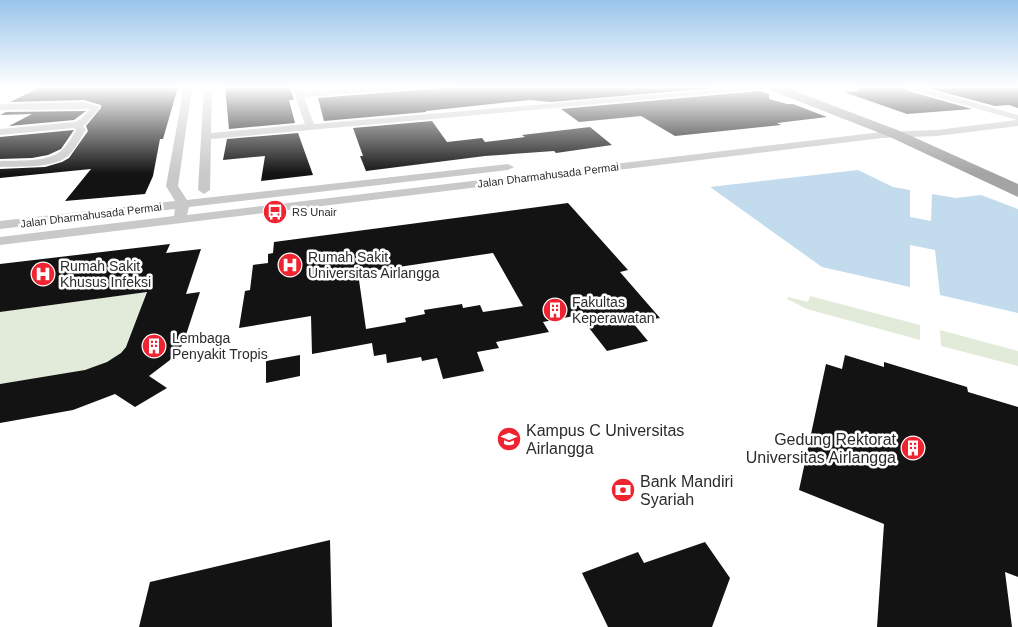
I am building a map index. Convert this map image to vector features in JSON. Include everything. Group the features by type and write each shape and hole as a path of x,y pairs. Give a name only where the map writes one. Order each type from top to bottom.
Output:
{"main road":[{"path":"850,116 874,126 918,133 1018,176"},
{"path":"867,116 897,129 1018,191"}],"street":[{"path":"0,132 77,125 88,116"},
{"path":"183,116 172,186 183,204"},
{"path":"204,190 207,116"},
{"path":"307,116 311,127"},
{"path":"207,136 429,116"},
{"path":"979,118 991,116"},
{"name":"Jalan Dharmahusada Permai","path":"0,241 179,220 934,123"},
{"path":"918,133 1018,123"},
{"path":"0,164 44,160 59,156 66,152 81,130 77,125"},
{"name":"Jalan Dharmahusada Permai","path":"579,159 874,126"},
{"name":"Jalan Dharmahusada Permai","path":"0,225 519,166"},
{"name":"Jalan Dharmahusada Permai","path":"179,220 183,204"}],"green space":[{"path":"146,292 131,337 124,349 115,357 85,370 0,384 0,312"},
{"path":"810,296 920,325 920,340 807,309 787,299 788,297 808,302"},
{"path":"940,330 1018,351 1018,366 941,346"}],"water":[{"path":"858,170 893,187 910,190 910,217 931,221 932,194 956,198 981,195 1018,209 1018,313 940,295 935,250 910,245 910,287 822,267 710,187"}],"building":[{"path":"28,116 79,116 74,120 9,126"},
{"path":"94,116 170,116 163,139 160,139 153,176 145,194 65,201 91,169 0,178 0,169 45,167 69,158 88,131 86,126"},
{"path":"228,116 293,116 295,123 229,129"},
{"path":"323,116 378,116 324,121"},
{"path":"571,116 638,116 579,122"},
{"path":"641,116 827,117 777,123 781,125 675,136"},
{"path":"432,121 447,142 482,138 485,142 525,137 522,135 590,127 612,145 556,153 554,151 485,156 366,171 353,128"},
{"path":"74,130 61,149 48,155 32,158 0,159 0,137"},
{"path":"298,133 313,175 261,181 265,156 223,160 227,139"},
{"path":"568,203 628,270 620,272 660,318 633,323 648,341 607,351 579,315 543,322 549,332 496,342 499,348 477,352 484,371 443,379 437,358 422,361 421,357 387,363 386,354 374,356 372,343 312,354 311,316 239,328 245,291 250,290 253,265 268,263 268,254 273,253 274,242","holes":["493,253 523,306 483,312 480,305 463,308 462,304 424,310 425,314 405,318 406,322 366,329 358,273"]},
{"name":"Lembaga Penyakit Tropis","path":"170,244 166,253 201,249 186,294 200,292 183,344 170,360 149,376 167,388 135,407 115,394 73,410 0,423 0,384 85,370 107,362 121,353 126,347 147,292 0,312 0,264"},
{"path":"300,355 300,376 266,383 266,361"},
{"name":"Gedung Rektorat Universitas Airlangga","path":"845,355 884,367 884,362 967,387 968,392 1018,407 1018,577 1005,572 1012,627 877,627 884,524 799,490 826,364 842,369"},
{"path":"330,540 332,627 139,627 150,582"},
{"path":"705,542 730,578 712,627 608,627 582,573 638,552 644,563"}],"place":[{"name":"RS Unair","path":"275,212"},
{"name":"Rumah Sakit Universitas Airlangga","path":"290,265"},
{"name":"Rumah Sakit Khusus Infeksi","path":"43,274"},
{"name":"Fakultas Keperawatan","path":"555,310"},
{"name":"Lembaga Penyakit Tropis","path":"154,346"},
{"name":"Kampus C Universitas Airlangga","path":"509,439"},
{"name":"Gedung Rektorat Universitas Airlangga","path":"913,448"},
{"name":"Bank Mandiri Syariah","path":"623,490"}]}
